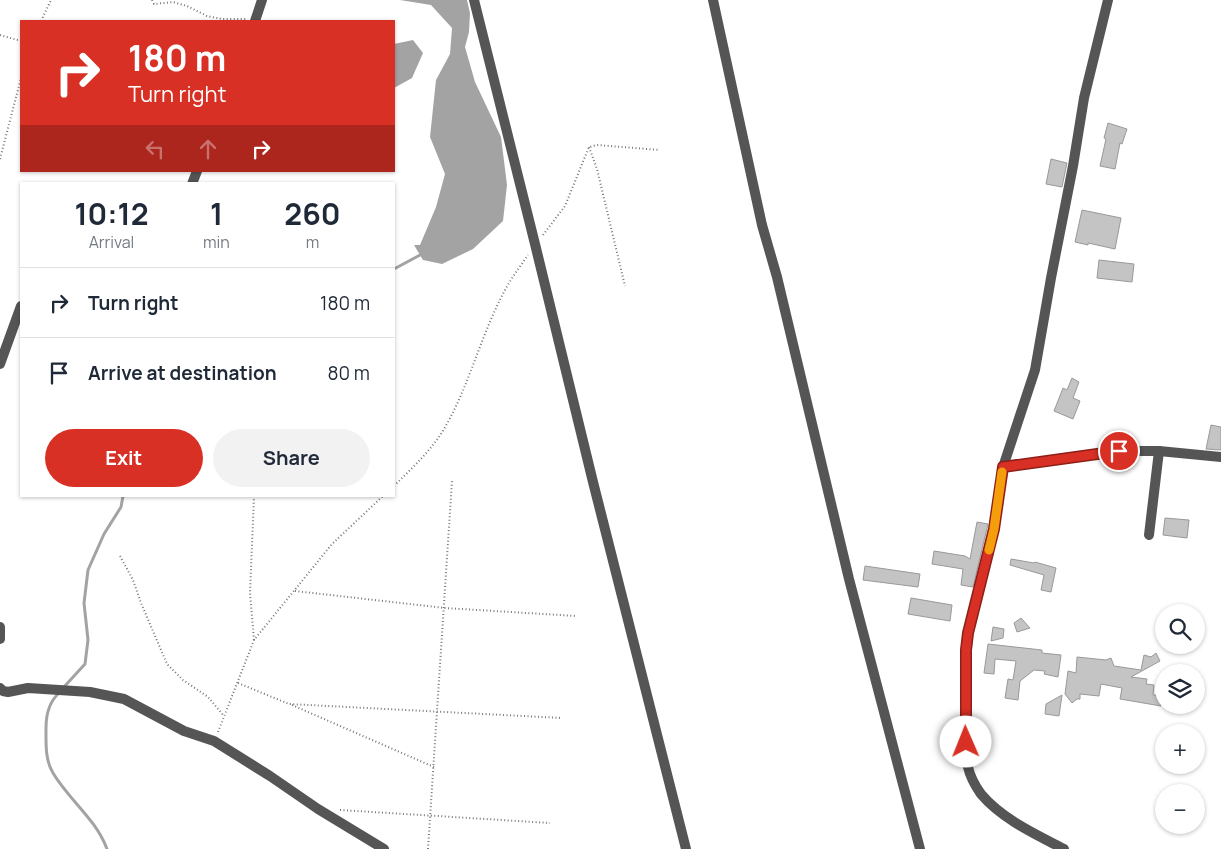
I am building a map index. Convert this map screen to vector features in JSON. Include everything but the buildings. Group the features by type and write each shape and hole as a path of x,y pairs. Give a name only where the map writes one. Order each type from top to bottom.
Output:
{"street":[{"path":"255,20 262,0"},
{"path":"474,0 536,244 592,482 686,849"},
{"path":"714,0 762,225 777,278 849,578 920,849"},
{"path":"1064,849 1016,823 998,810 981,794 975,784 968,767 966,698 968,633 994,529 1003,467 1035,370 1084,98 1108,0"},
{"path":"0,364 20,309"},
{"path":"1003,467 1113,452 1159,451 1221,456"},
{"path":"1149,534 1159,451"},
{"path":"0,627 0,639"},
{"path":"0,688 3,691 13,692 28,688 73,690 124,699 184,731 214,741 318,809 384,849"}],"path":[{"path":"41,20 51,0"},
{"path":"152,0 154,4 173,2 187,6 207,16 222,19 255,20"},
{"path":"0,34 20,41"},
{"path":"0,159 20,82"},
{"path":"589,147 597,145 660,150"},
{"path":"395,485 428,452 443,430 458,401 508,284 565,206 589,147"},
{"path":"589,147 597,169 625,286"},
{"path":"428,849 452,481"},
{"path":"254,497 250,593 254,640"},
{"path":"214,741 254,640 332,544 381,497"},
{"path":"120,556 133,580 167,664 183,680 208,697 224,716"},
{"path":"295,591 444,608 576,616"},
{"path":"238,683 434,768"},
{"path":"287,703 562,718"},
{"path":"337,810 550,823"}],"shaded area":[{"path":"400,0 467,0 470,13 469,32 465,47 475,82 501,137 507,185 503,221 473,249 442,264 423,260 414,245 420,245 436,207 445,174 430,137 436,80 450,54 452,28 431,5"},
{"path":"413,40 423,53 412,78 395,87 395,44"}],"waterway":[{"path":"395,268 422,254"},
{"path":"63,688 85,664 88,640 84,603 88,570 104,534 121,507 123,497"},
{"path":"59,693 50,705 47,718 46,745 50,768 59,783 96,828 107,849"}],"slow traffic":[{"path":"989,550 1002,472"}],"route":[{"path":"966,742 966,650 968,633 994,529 1003,467 1119,451"}]}
